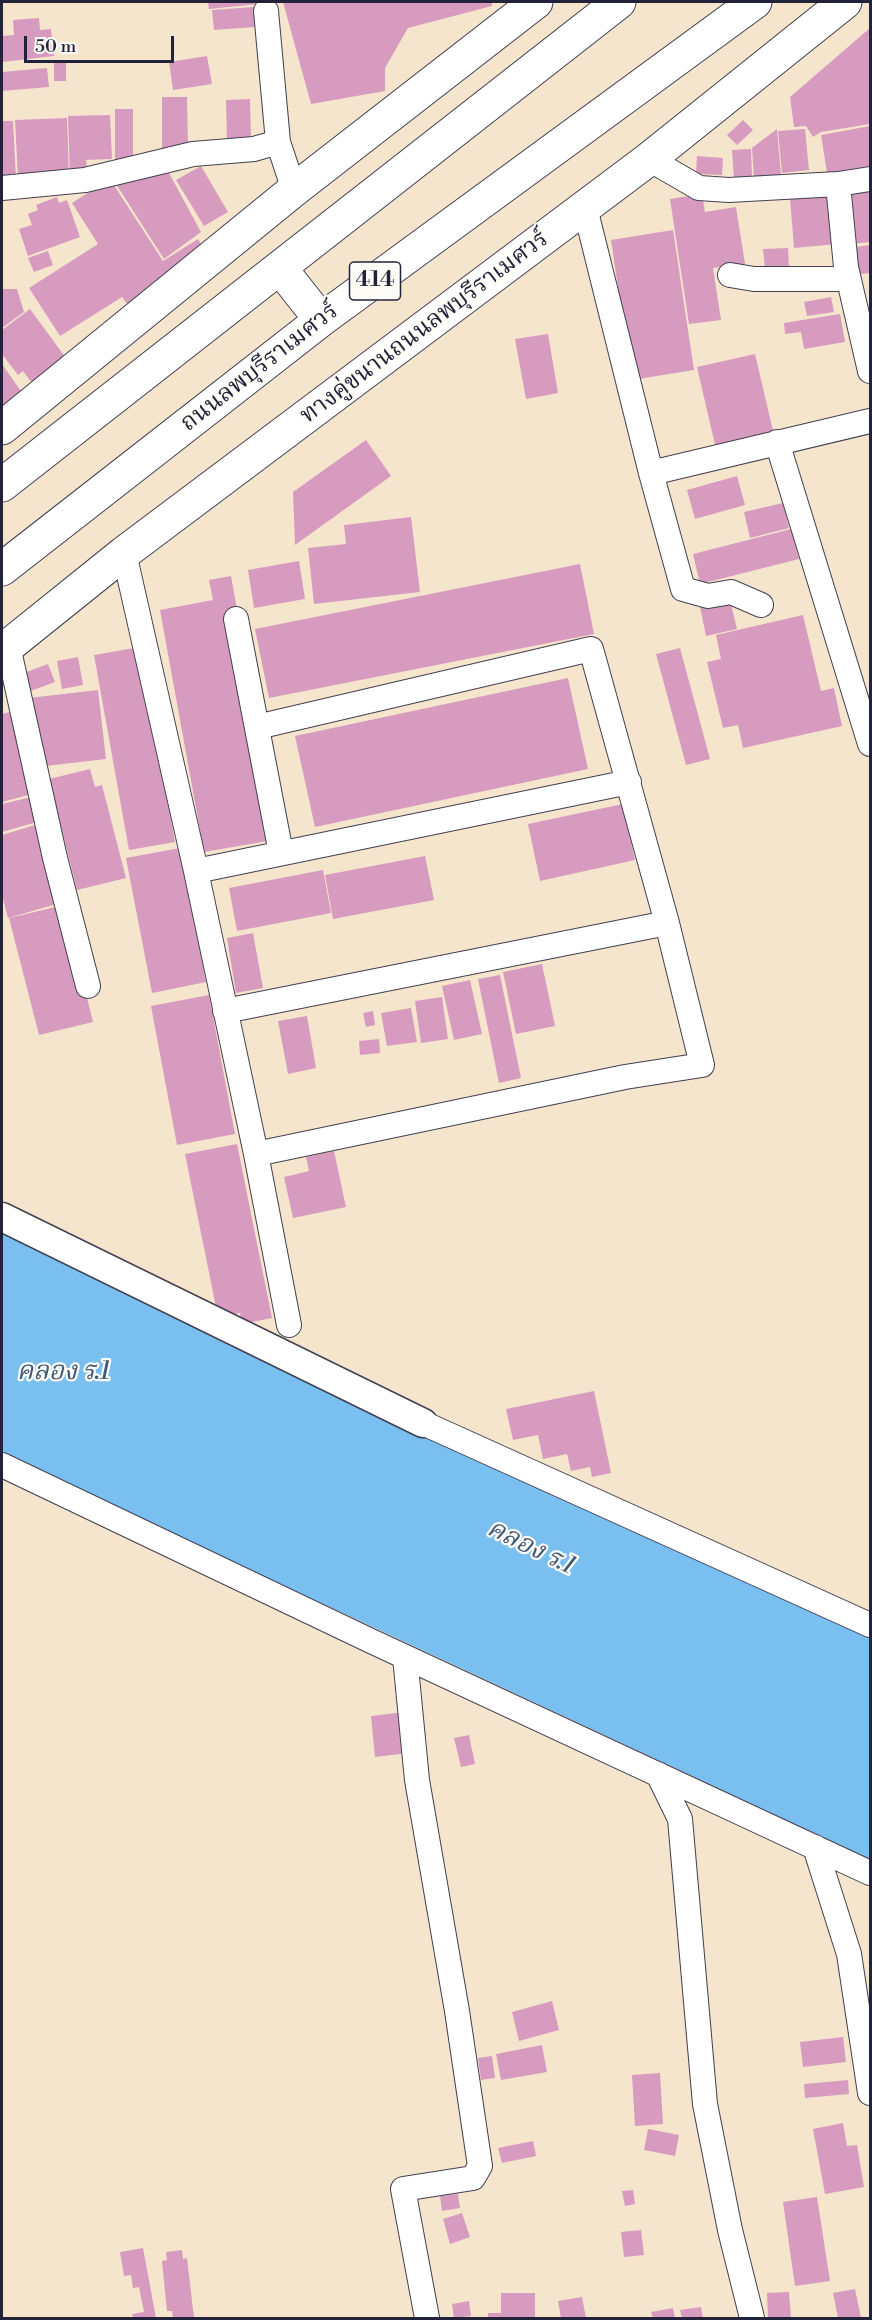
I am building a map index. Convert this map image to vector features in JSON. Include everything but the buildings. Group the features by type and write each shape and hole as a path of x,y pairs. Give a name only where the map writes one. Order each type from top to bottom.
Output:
{"main road":[{"path":"2,428 294,190 536,2"},
{"path":"2,485 619,2"},
{"name":"ถนนลพบุรีราเมศวร์","path":"2,569 321,320 755,2"},
{"name":"ทางคู่ขนานถนนลพบุรีราเมศวร์","path":"5,649 124,553 585,208 845,2"},
{"path":"280,268 321,320"}],"street":[{"path":"266,11 278,142 294,190"},
{"path":"2,188 86,180 194,154 254,149 278,142"},
{"path":"648,159 699,188 729,190 838,184 870,179"},
{"path":"838,184 849,279 870,371"},
{"path":"585,208 651,473 683,589 708,596 730,592 761,605"},
{"path":"730,275 754,279 849,279"},
{"path":"651,473 870,421"},
{"path":"777,442 870,744"},
{"path":"124,553 196,871 256,1154 289,1325"},
{"path":"236,619 281,853"},
{"path":"5,649 88,986"},
{"path":"256,1154 625,1077 702,1065 668,923 591,649 257,727"},
{"path":"196,871 629,782"},
{"path":"225,1011 668,923"},
{"path":"2,1217 423,1423 870,1625"},
{"path":"2,1465 405,1657 870,1873"},
{"path":"405,1657 417,1780 459,2023 480,2166 473,2178 403,2189 428,2319"},
{"path":"658,1774 680,1819 705,2104 727,2220 752,2319"},
{"path":"815,1847 849,1953 870,2093"}],"water":[{"name":"คลอง ร.1","path":"2,1229 870,1636 870,1859 2,1454"}]}
